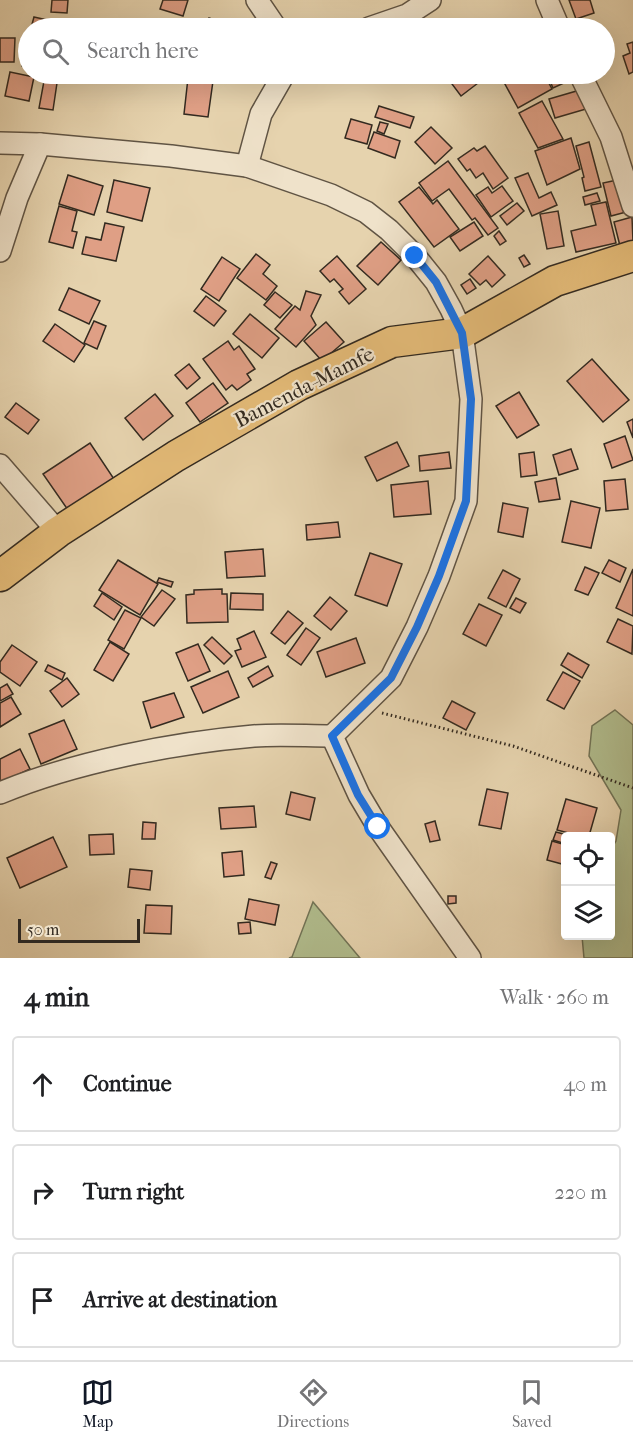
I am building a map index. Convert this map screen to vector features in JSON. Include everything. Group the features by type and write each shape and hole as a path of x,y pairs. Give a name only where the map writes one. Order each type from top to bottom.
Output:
{"highway":[{"name":"Bamenda-Mamfe","path":"0,576 58,532 176,456 299,385 392,342 462,333 555,281 633,256"}],"street":[{"path":"257,0 269,18"},
{"path":"398,18 430,0"},
{"path":"547,0 555,18"},
{"path":"247,166 261,114 278,84"},
{"path":"585,84 611,137 633,206"},
{"path":"0,144 40,144 171,156 247,166 331,195 366,212 389,230 415,256 436,282 462,333 471,399 466,501 439,576 391,678 332,736 256,736 186,745 112,759 27,782 0,793"},
{"path":"0,251 17,198 40,144"},
{"path":"0,465 58,532"},
{"path":"332,736 358,795 470,958"}],"path":[{"path":"360,708 513,746 633,788"}],"green space":[{"path":"615,710 633,725 633,958 584,958 582,940 615,940 615,843 621,810 589,756 592,726"},
{"path":"313,902 360,958 289,958 292,957"}],"building":[{"path":"52,0 68,0 67,13 51,12"},
{"path":"163,0 188,0 183,16 160,9"},
{"path":"569,0 590,0 594,13 576,18"},
{"path":"0,38 15,38 14,62 0,62"},
{"path":"633,42 633,72 629,74 623,56 630,53 627,44"},
{"path":"10,72 18,74 18,84 33,84 29,101 5,96"},
{"path":"43,84 57,84 53,110 39,108"},
{"path":"187,84 213,84 208,117 184,114"},
{"path":"452,84 477,84 461,96"},
{"path":"505,84 549,84 552,89 518,108"},
{"path":"580,90 586,109 555,118 549,99"},
{"path":"542,101 563,139 538,148 519,113"},
{"path":"379,106 414,117 410,128 375,117"},
{"path":"351,119 372,125 367,144 345,138"},
{"path":"380,122 388,124 384,134 377,131"},
{"path":"431,127 452,148 435,164 415,142"},
{"path":"374,132 400,141 395,158 368,148"},
{"path":"571,138 580,169 547,185 535,151"},
{"path":"589,142 601,187 585,191 576,146"},
{"path":"485,146 508,178 493,189 483,173 476,178 470,169 467,171 458,159 474,148 477,151"},
{"path":"448,161 498,228 488,235 475,218 472,220 449,189 432,201 419,183"},
{"path":"528,173 539,198 551,192 557,205 532,216 515,178"},
{"path":"68,175 103,186 94,215 59,204"},
{"path":"622,179 630,211 611,216 603,183"},
{"path":"114,180 150,188 142,221 107,212"},
{"path":"502,186 513,201 491,217 476,195 488,187 492,193"},
{"path":"419,187 433,204 437,200 459,229 434,247 399,202"},
{"path":"597,193 600,201 585,205 583,197"},
{"path":"606,202 616,243 576,252 571,231 596,225 591,205"},
{"path":"517,203 524,211 507,225 500,216"},
{"path":"59,206 77,211 72,231 77,232 73,248 49,242"},
{"path":"558,211 564,246 547,249 540,214"},
{"path":"632,217 633,242 620,246 614,222"},
{"path":"474,222 483,236 460,251 450,237"},
{"path":"105,223 124,227 116,261 82,254 86,237 101,240"},
{"path":"499,231 506,241 500,245 494,236"},
{"path":"381,242 401,260 378,285 357,266"},
{"path":"256,254 270,265 263,274 277,286 266,300 237,278"},
{"path":"524,255 530,264 524,267 519,258"},
{"path":"337,256 366,289 349,304 339,292 343,289 334,279 330,282 320,271"},
{"path":"488,256 505,275 492,287 486,280 480,285 469,274"},
{"path":"222,257 240,269 219,301 201,289"},
{"path":"470,279 476,288 467,294 461,285"},
{"path":"69,288 100,301 89,324 59,310"},
{"path":"306,291 321,295 311,316 316,325 296,347 275,329 295,306 300,310"},
{"path":"275,292 292,305 280,318 264,305"},
{"path":"206,296 226,311 214,326 194,311"},
{"path":"250,314 279,338 262,358 233,334"},
{"path":"94,321 106,326 97,349 84,343"},
{"path":"326,322 344,342 322,361 304,341"},
{"path":"55,324 85,345 74,362 43,341"},
{"path":"228,341 234,350 239,346 255,369 247,374 251,380 237,390 232,385 226,390 203,359"},
{"path":"592,359 629,400 603,422 567,381"},
{"path":"189,364 200,378 187,389 175,375"},
{"path":"213,383 228,403 200,422 186,403"},
{"path":"519,392 539,425 517,438 496,406"},
{"path":"155,394 173,416 143,440 125,418"},
{"path":"16,403 39,420 28,434 5,417"},
{"path":"633,419 633,438 627,422"},
{"path":"625,436 633,460 612,468 604,444"},
{"path":"397,442 409,466 377,481 365,457"},
{"path":"90,443 114,479 68,510 43,474"},
{"path":"571,449 578,469 559,475 553,455"},
{"path":"449,452 451,468 420,471 419,456"},
{"path":"534,452 537,475 521,477 519,454"},
{"path":"556,478 560,499 539,502 535,482"},
{"path":"625,479 628,509 606,511 604,481"},
{"path":"428,481 431,514 394,517 391,485"},
{"path":"571,501 600,508 591,548 562,542"},
{"path":"503,503 528,508 523,537 498,532"},
{"path":"338,522 340,537 307,540 306,525"},
{"path":"263,549 265,576 227,578 225,552"},
{"path":"370,553 402,564 387,606 355,595"},
{"path":"118,560 158,584 140,615 99,590"},
{"path":"609,560 626,568 620,582 602,573"},
{"path":"585,567 599,573 588,595 575,590"},
{"path":"633,569 633,616 616,608"},
{"path":"503,570 520,579 506,607 488,598"},
{"path":"159,578 173,582 171,587 157,582"},
{"path":"222,589 222,594 227,594 228,622 187,623 186,595 194,594 194,590"},
{"path":"162,590 175,599 154,626 141,617"},
{"path":"102,593 122,607 114,620 94,606"},
{"path":"231,593 263,594 263,610 230,609"},
{"path":"330,597 347,611 331,630 314,616"},
{"path":"516,598 526,603 520,613 510,608"},
{"path":"479,604 502,615 486,646 463,634"},
{"path":"125,610 141,618 124,649 108,640"},
{"path":"288,611 303,623 285,644 271,633"},
{"path":"618,619 633,626 632,654 607,642"},
{"path":"306,628 320,638 301,665 287,655"},
{"path":"254,631 266,657 242,667 235,651 241,649 237,639"},
{"path":"212,637 232,656 224,664 204,645"},
{"path":"356,638 365,663 326,677 317,652"},
{"path":"110,642 129,654 113,681 94,670"},
{"path":"198,644 210,671 188,681 176,653"},
{"path":"12,645 37,662 20,686 0,672 0,662"},
{"path":"568,653 589,665 582,678 561,665"},
{"path":"48,665 65,673 62,680 45,671"},
{"path":"268,666 273,676 253,687 248,678"},
{"path":"228,671 239,697 203,713 191,687"},
{"path":"563,672 580,681 564,709 547,700"},
{"path":"67,678 79,694 62,707 50,691"},
{"path":"7,684 13,694 0,701 0,688"},
{"path":"174,693 184,717 151,728 143,702"},
{"path":"11,697 21,714 0,727 0,703"},
{"path":"452,701 475,713 466,730 443,718"},
{"path":"64,720 77,749 41,764 29,734"},
{"path":"20,749 30,769 0,783 0,759"},
{"path":"487,789 508,793 501,829 479,825"},
{"path":"291,792 315,798 310,820 286,814"},
{"path":"566,799 597,808 590,832 557,830"},
{"path":"254,806 256,827 221,829 219,808"},
{"path":"435,821 440,840 430,842 425,824"},
{"path":"143,822 156,823 155,839 142,839"},
{"path":"556,832 561,833 561,842 553,840"},
{"path":"113,834 114,854 90,855 89,835"},
{"path":"53,837 67,867 20,888 7,858"},
{"path":"552,841 561,844 561,864 547,860"},
{"path":"242,851 244,875 224,877 222,853"},
{"path":"271,862 277,864 271,879 265,877"},
{"path":"130,869 152,871 150,890 128,887"},
{"path":"448,896 456,896 456,903 448,904"},
{"path":"249,899 279,905 275,925 245,919"},
{"path":"146,905 172,906 171,934 144,933"},
{"path":"250,922 251,933 239,934 238,923"}],"route":[{"path":"378,827 358,795 332,736 391,678 417,627 439,576 466,501 469,481 471,399 462,333 436,282 415,256"}]}
